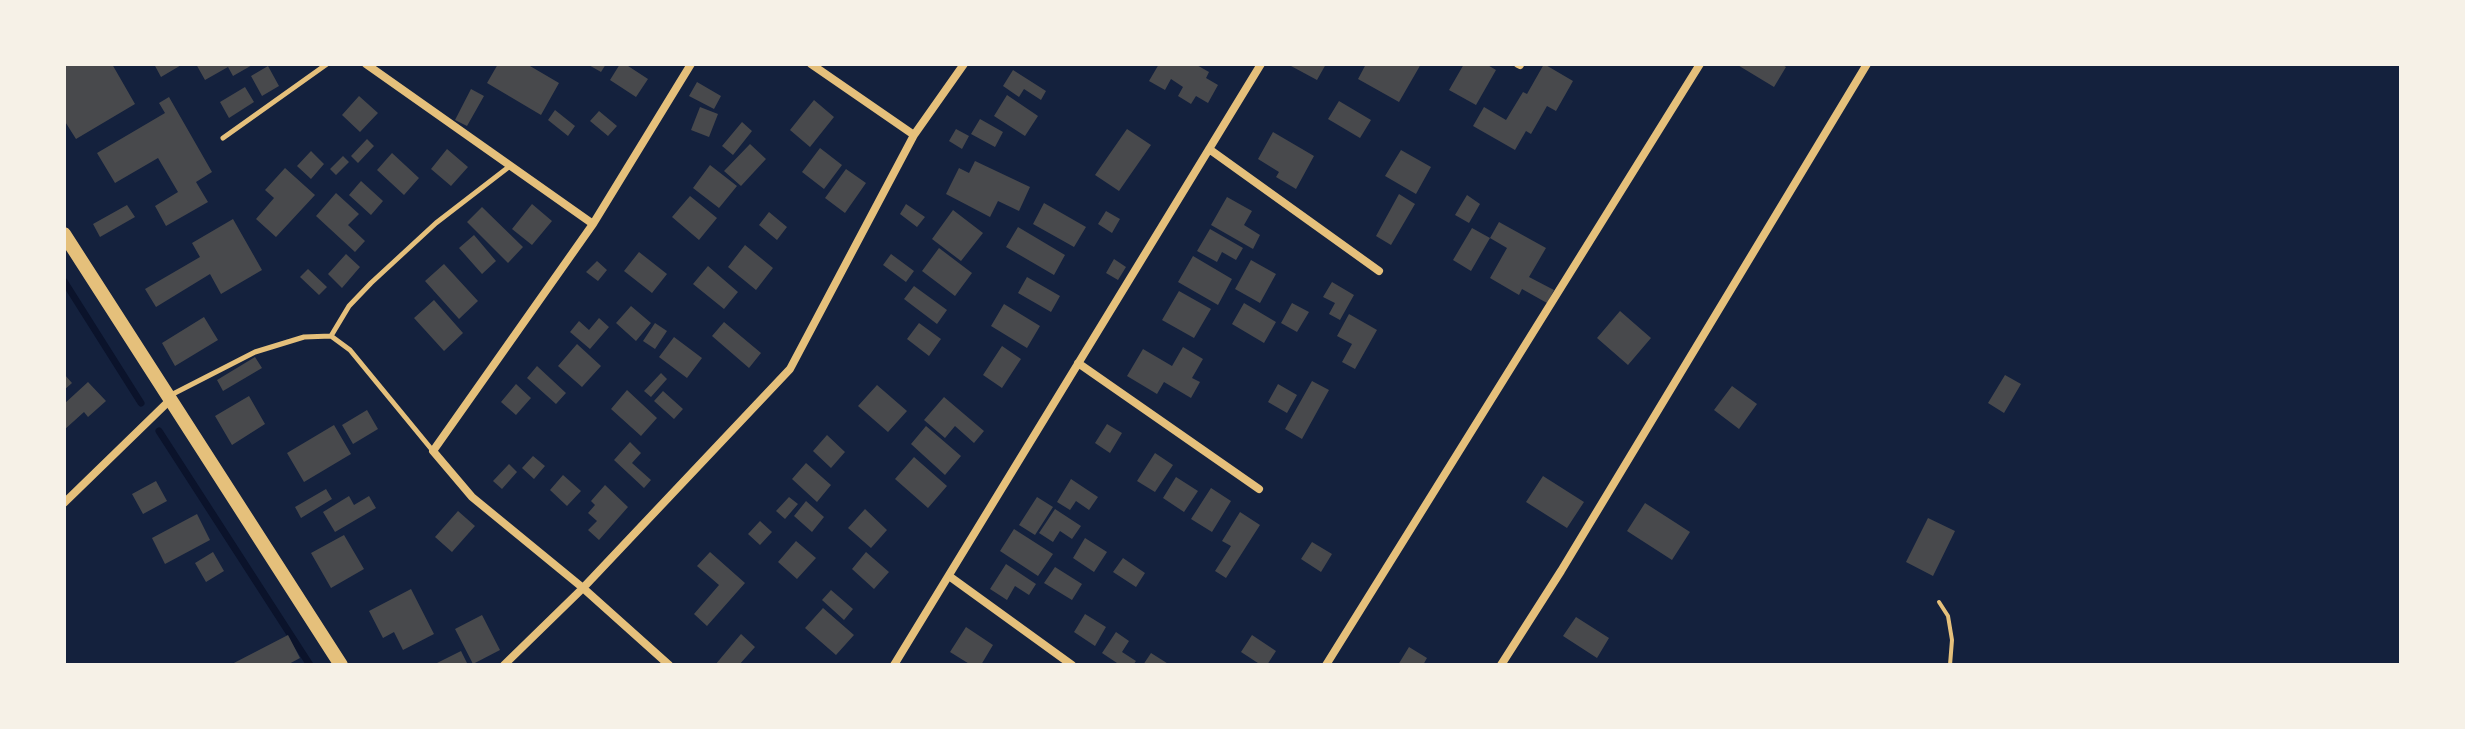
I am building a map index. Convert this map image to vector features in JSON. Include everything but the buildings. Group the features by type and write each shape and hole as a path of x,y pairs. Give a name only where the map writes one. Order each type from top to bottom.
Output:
{"street":[{"path":"366,64 593,224"},
{"path":"669,665 583,588 472,497 433,451 593,224 691,64"},
{"path":"811,64 914,135"},
{"path":"504,665 583,588 790,369 914,135 964,64"},
{"path":"894,665 1261,64"},
{"path":"1326,665 1700,64"},
{"path":"1501,665 1867,64"},
{"path":"1209,149 1379,271"},
{"path":"64,234 341,665"},
{"path":"1078,363 1259,489"},
{"path":"64,503 169,398"},
{"path":"949,576 1072,665"}],"lane":[{"path":"223,138 327,64"},
{"path":"331,336 349,306 371,283 436,223 511,165"},
{"path":"169,398 255,352 304,337 331,336 350,350 433,451"}],"path":[{"path":"1939,602 1948,616 1952,640 1950,665"}],"waterway":[{"path":"64,281 141,403"},
{"path":"159,431 310,665"}]}
